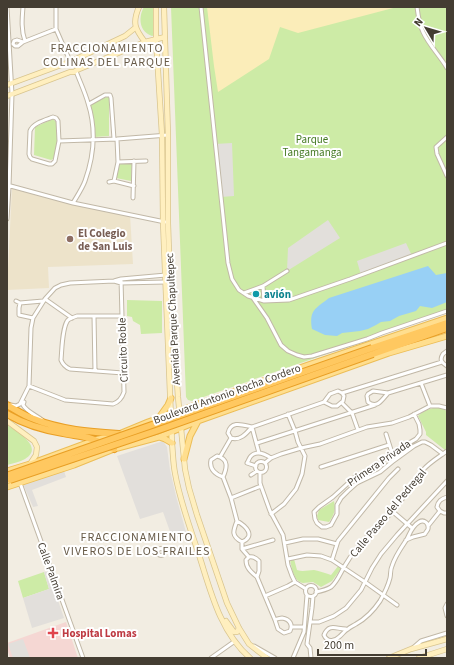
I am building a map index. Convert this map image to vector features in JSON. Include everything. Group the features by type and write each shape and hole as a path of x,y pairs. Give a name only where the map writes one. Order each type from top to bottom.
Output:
{"highway":[{"path":"8,477 373,351 447,323"},
{"path":"373,351 447,328"},
{"path":"389,353 409,341"},
{"path":"7,404 25,415 46,424 90,432 119,434"},
{"path":"7,414 18,420 44,429 65,434 85,436 114,449"}],"main road":[{"name":"Avenida Parque Chapultepec","path":"156,7 156,39 168,275 172,443 175,475 186,518 216,607 235,642 250,658"},
{"name":"Avenida Parque Chapultepec","path":"164,7 168,135 166,223"},
{"path":"137,8 135,28 145,42"},
{"path":"9,84 70,61 125,36 135,28"},
{"path":"9,95 70,72 74,72 145,42 165,37"},
{"path":"70,61 74,61 78,64 77,70"},
{"path":"70,61 66,68 70,72"},
{"name":"Avenida Parque Chapultepec","path":"168,282 179,411 184,459 189,488 226,603 249,644 267,658"},
{"name":"Boulevard Antonio Rocha Cordero","path":"8,477 30,464 95,440 119,434 148,422 308,365 447,318"},
{"name":"Boulevard Antonio Rocha Cordero","path":"7,487 74,465 114,449 159,437 198,421 389,353 447,336"},
{"path":"158,419 164,412 171,398"},
{"path":"184,459 190,436 198,421 195,420 192,414 192,410 196,405"},
{"path":"148,422 160,420 165,423 165,429 163,432 152,438"},
{"path":"7,421 34,440 37,447 36,455 30,464"},
{"path":"159,437 172,443"},
{"path":"186,518 197,515"},
{"path":"216,607 234,632 237,632 239,628"},
{"path":"389,658 411,649 447,639"},
{"path":"419,658 447,649"}],"street":[{"path":"7,7 9,84 7,219"},
{"path":"23,7 22,35 24,41 56,29"},
{"path":"56,7 56,29 70,61"},
{"path":"201,7 228,263 232,279 239,290 253,298 264,301 289,300 447,243"},
{"path":"417,7 422,30 429,43 447,68"},
{"path":"73,203 84,182 91,162 93,140 92,116 77,70"},
{"path":"89,104 105,95 110,95 118,162 114,181"},
{"path":"53,117 56,118 58,121 60,141 55,161 52,164 32,159 30,157 30,131 34,126 53,117"},
{"path":"60,141 168,135"},
{"path":"447,137 436,147 437,154 447,176"},
{"path":"133,198 134,161"},
{"path":"118,162 146,161"},
{"path":"110,182 114,181 134,186"},
{"path":"8,186 73,203 166,223"},
{"path":"244,293 263,286 288,271"},
{"path":"121,281 168,275"},
{"path":"22,404 29,386 31,328 33,318 44,300 55,288 70,283 114,281 168,282"},
{"name":"Circuito Roble","path":"29,386 65,400 113,404 122,397 124,392 121,281"},
{"path":"263,286 264,301"},
{"path":"253,298 267,318 281,346 288,351 304,357 312,356 367,339 447,311"},
{"path":"16,301 20,303 44,300 72,318"},
{"path":"20,303 19,315 33,318"},
{"path":"122,316 77,316 68,320 64,327 61,360 62,364 70,369 123,373"},
{"path":"94,316 95,372"},
{"path":"447,351 441,356 442,362 447,366"},
{"path":"231,438 239,439 252,428 324,402 330,394 338,391 342,393 442,362"},
{"path":"375,405 368,402 367,396 373,391 388,393 447,375"},
{"path":"421,383 430,406"},
{"path":"7,404 16,406 22,404 28,393 35,388"},
{"path":"324,402 332,406 337,406 343,401 344,396 342,393"},
{"path":"257,443 375,405 388,393"},
{"path":"342,403 352,413 358,430"},
{"path":"22,404 25,409 37,416 46,424"},
{"path":"265,464 271,458 301,448 320,444 367,427 392,423 430,406 447,408"},
{"path":"271,514 284,504 296,489 302,474 305,456 298,442 288,414"},
{"name":"Primera Privada","path":"414,414 420,430 420,434 416,439 392,454 376,467 356,476 333,497 319,507 314,512 317,523 322,527 331,526 337,514 337,505 348,491 357,483 380,472 414,446 425,442 443,454"},
{"path":"231,438 228,433 229,429 233,425 239,424 252,428"},
{"path":"252,428 259,452"},
{"path":"386,434 392,454"},
{"path":"220,457 231,438"},
{"path":"321,467 389,445"},
{"name":"Calle Paseo del Pedregal","path":"316,592 322,592 331,587 338,579 344,567 366,536 392,511 424,469 447,451"},
{"path":"271,458 259,452 251,456 247,463 256,466 259,472 260,483 271,514 283,535 292,576 295,582 306,589"},
{"path":"223,477 212,470 210,465 211,460 214,457 220,457 224,460 226,465 223,477 231,498 237,521 234,535 236,539 242,542"},
{"path":"256,466 261,462 265,464"},
{"path":"251,475 264,472 267,467 265,464"},
{"path":"332,560 337,544 398,469"},
{"path":"310,622 319,622 334,616 346,608 361,590 381,554 447,481"},
{"name":"Calle Palmira","path":"20,483 83,658"},
{"path":"231,498 261,486"},
{"path":"438,491 441,500"},
{"path":"447,497 441,500 437,507 440,511 447,513"},
{"path":"392,511 412,528"},
{"path":"406,540 425,534 428,526 440,511"},
{"path":"346,629 340,637 335,640 330,641 324,636 326,630 329,628 333,627 346,629 357,624 366,617 380,601 387,588 394,559 412,528 423,520 428,526"},
{"path":"237,521 242,524 249,536 242,542"},
{"path":"285,543 303,539 318,539 337,544"},
{"path":"242,549 273,540"},
{"path":"242,542 242,549 249,557 252,556 259,561 259,571 257,577"},
{"path":"288,559 308,555 321,556 332,560 366,582 397,605"},
{"path":"249,557 246,560 246,565 257,577 278,629 284,633 290,631 292,627"},
{"path":"265,596 295,582"},
{"path":"306,589 309,585 314,586 316,592 313,596 307,644 310,648 310,658"},
{"path":"293,658 304,632 307,595 306,589"},
{"path":"307,595 313,596"},
{"path":"447,604 445,608 447,616"},
{"path":"306,607 312,608"},
{"path":"275,620 282,618 291,623 292,627"},
{"path":"292,627 304,627"},
{"path":"304,632 309,633"},
{"path":"411,649 421,641 447,633"},
{"path":"211,658 235,642"},
{"path":"249,644 275,658"}],"shaded area":[{"path":"232,143 234,196 221,197 215,144"},
{"name":"El Colegio de San Luis","path":"12,188 130,215 133,264 48,267 49,288 7,290"},
{"path":"328,220 340,238 287,271 288,248"},
{"path":"406,243 412,256 361,275 357,261"},
{"path":"163,441 167,447 170,470 186,532 172,537 163,512 140,519 117,456"},
{"path":"64,471 66,477 32,490 38,506 33,507 23,484"},
{"path":"48,571 64,618 32,628 23,598 49,589 44,572"},
{"name":"Hospital Lomas","path":"66,622 78,658 10,658 7,643"},
{"path":"23,639 30,658 13,658 8,644"}],"green space":[{"path":"144,7 154,7 155,35 152,36 142,28 140,20"},
{"name":"Parque Tangamanga","path":"171,7 447,7 447,312 192,401 188,400 186,397"},
{"path":"109,96 109,136 94,137 93,116 90,104"},
{"path":"53,119 56,122 59,140 53,159 51,160 34,155 35,127"},
{"path":"120,162 132,162 131,181 116,178"},
{"path":"127,300 162,301 162,333 141,334 140,325 133,321 132,317 127,316"},
{"path":"433,408 440,408 447,411 447,449 445,450 426,435 418,416 424,411"},
{"path":"7,425 22,435 32,449 30,454 25,459 7,465"},
{"path":"334,501 334,512 329,522 318,520 317,516 319,510"},
{"path":"294,559 297,570 299,571 314,570 331,575 339,565 342,567 332,581 321,587 313,582 303,583 297,580 290,560"},
{"path":"44,572 49,589 23,598 18,581"}],"sand":[{"path":"207,7 397,7 298,33 280,27 269,59 218,92"}],"water":[{"path":"428,266 436,275 447,273 447,302 432,308 420,306 416,311 399,316 390,321 381,322 368,329 342,333 337,336 325,335 312,329 311,318 314,310 329,298"}],"place":[{"name":"El Colegio de San Luis","path":"70,239"},
{"name":"avión","path":"256,294"},
{"name":"Hospital Lomas","path":"53,633"}],"district":[{"name":"FRACCIONAMIENTO COLINAS DEL PARQUE","path":"107,55"},
{"name":"FRACCIONAMIENTO VIVEROS DE LOS FRAILES","path":"137,544"}]}
